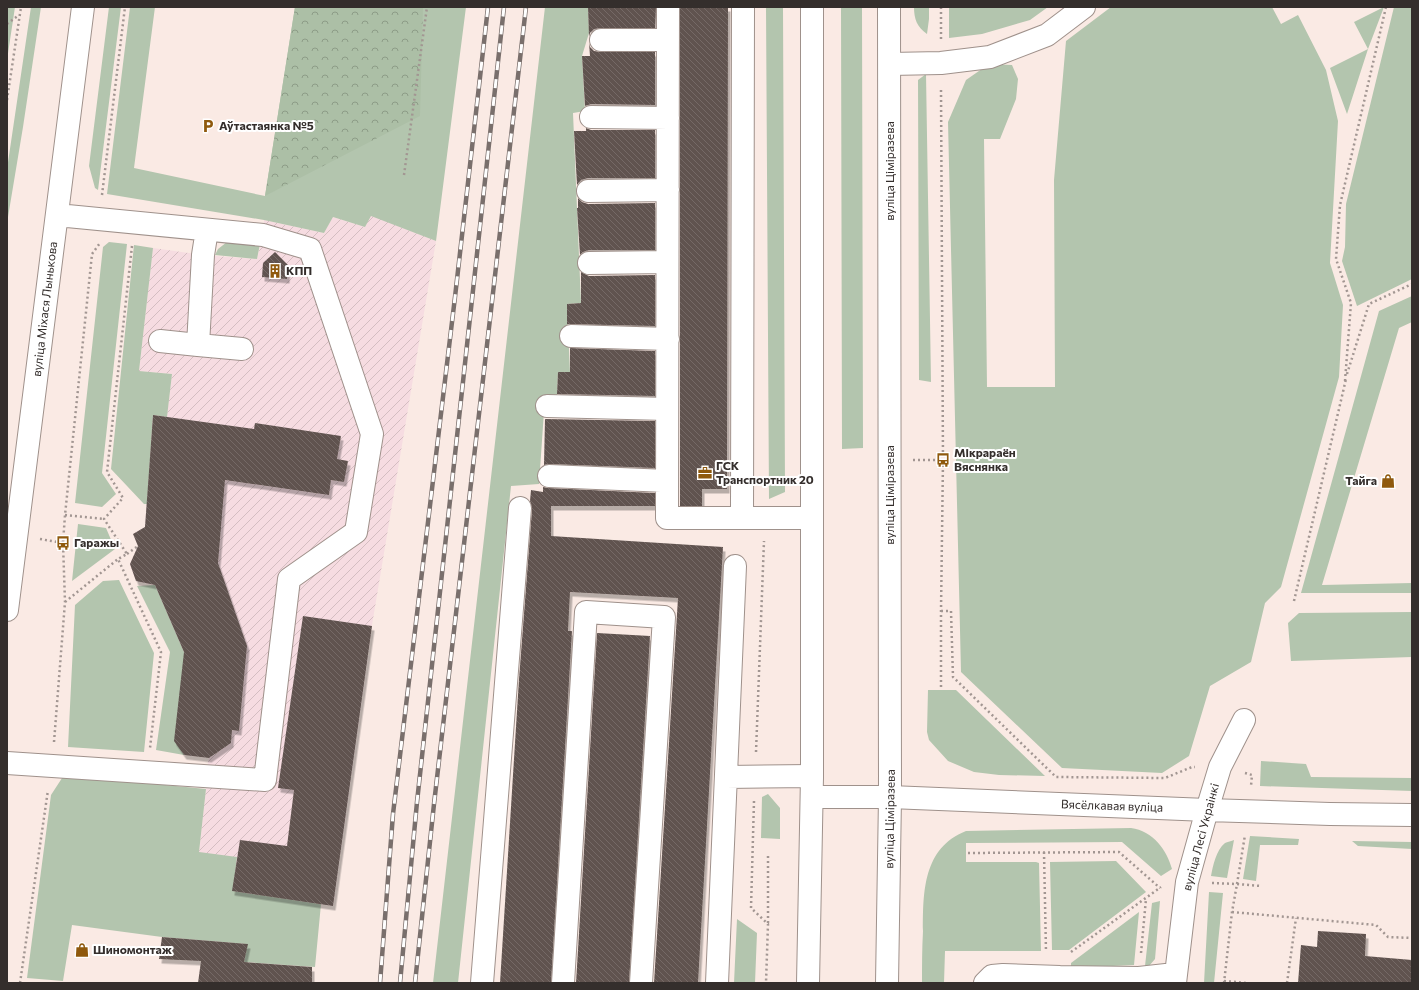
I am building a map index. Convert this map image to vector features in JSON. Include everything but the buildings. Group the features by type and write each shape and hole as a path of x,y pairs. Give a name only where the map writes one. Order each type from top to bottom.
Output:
{"main road":[{"name":"вуліца Міхася Лынькова","path":"7,610 11,550 57,215 83,7"},
{"path":"668,7 667,518 812,518"},
{"path":"742,518 743,7"},
{"path":"808,983 812,798 812,7"},
{"name":"вуліца Ціміразева","path":"886,983 890,796 889,7"},
{"path":"890,64 941,63 990,57 1047,35 1084,7"},
{"path":"601,40 668,40"},
{"path":"591,117 668,118"},
{"path":"588,191 668,190"},
{"path":"7,763 265,780 288,579 356,532 372,434 310,249 263,235 57,215"},
{"path":"198,345 203,255 207,230"},
{"path":"589,263 667,262"},
{"path":"571,336 668,339"},
{"path":"160,341 242,349"},
{"path":"547,406 668,409"},
{"path":"549,476 667,481"},
{"path":"482,983 520,508"},
{"path":"717,983 735,566"},
{"path":"563,983 586,612 664,617 641,983"},
{"name":"вуліца Лесі Украінкі","path":"1175,979 1187,882 1220,767 1244,720"},
{"path":"726,777 812,776"},
{"name":"Вясёлкавая вуліца","path":"812,798 890,796 1207,810 1412,815"},
{"path":"985,983 992,976 1003,975 1096,980 1175,979"}],"path":[{"path":"7,100 21,7"},
{"path":"20,983 52,766 65,602 63,543 65,515 92,254 104,238 99,218 125,7"},
{"path":"404,175 427,7"},
{"path":"941,7 943,460 941,687"},
{"path":"1345,381 1351,303 1336,259 1340,205 1386,7"},
{"path":"7,24 20,15"},
{"path":"104,519 123,498 107,472 132,242"},
{"path":"1294,601 1345,381 1369,304 1412,284"},
{"path":"890,460 943,460"},
{"path":"65,515 104,519 128,554"},
{"path":"65,602 118,559 128,554 138,546"},
{"path":"118,559 161,652 148,772"},
{"path":"941,611 951,611 953,677 1056,777 1165,778 1192,767"},
{"path":"1247,983 1224,982 1232,912 1249,811 1252,775"},
{"path":"1044,852 1047,957"},
{"path":"968,853 1119,852 1160,888"},
{"path":"768,854 768,924"},
{"path":"1067,956 1160,888 1187,882 1261,886"},
{"path":"1136,980 1146,898"},
{"path":"1232,912 1376,926 1388,937 1412,938"},
{"path":"1287,983 1296,918"}],"shaded area":[{"path":"371,215 436,241 372,625 333,906 232,891 199,852 206,789 205,776 209,758 184,652 155,585 136,581 130,564 138,546 133,534 145,527 153,415 167,416 172,374 139,371 153,248 203,255 257,259 263,235 264,220 324,233 333,217 365,227"}],"green space":[{"path":"7,7 15,7 7,60"},
{"path":"31,7 41,7 7,223 7,169"},
{"path":"109,7 121,7 98,190 95,188 89,166"},
{"path":"130,7 155,7 134,168 265,196 295,7 466,7 436,241 371,216 365,227 333,217 324,233 264,220 107,194"},
{"path":"295,7 423,7 420,116 265,196"},
{"path":"545,7 588,7 589,33 582,56 585,111 573,113 581,303 567,304 570,372 558,372 557,396 545,397 539,484 511,486 458,983 433,983"},
{"path":"766,7 783,7 785,492 769,499"},
{"path":"841,7 862,7 863,448 842,449"},
{"path":"914,7 929,7 927,34 921,29 917,22"},
{"path":"949,7 1048,7 1030,20 982,34 949,38"},
{"path":"1111,7 1272,7 1281,24 1298,15 1326,70 1338,121 1330,263 1343,305 1339,377 1281,587 1265,603 1251,662 1210,686 1189,756 1162,773 1062,768 961,672 948,122 966,80 989,64 1012,65 1018,79 1016,99 1000,139 984,139 987,387 1055,387 1054,180 1066,41"},
{"path":"1384,7 1368,49 1354,22"},
{"path":"1394,7 1412,7 1412,279 1357,306 1342,261 1345,247 1346,204"},
{"path":"1368,49 1347,114 1330,68"},
{"path":"926,74 931,382 919,380 918,80"},
{"path":"109,242 127,244 102,473 116,494 102,507 75,503 103,247"},
{"path":"227,242 260,244 257,259 215,255 218,249"},
{"path":"134,245 153,248 139,371 172,374 167,417 153,415 147,504 144,504 111,469"},
{"path":"1412,296 1412,322 1399,328 1322,585 1412,583 1412,593 1301,593 1379,311"},
{"path":"78,524 106,528 115,549 72,581"},
{"path":"119,580 154,653 144,752 68,747 75,605 103,581"},
{"path":"155,585 184,652 184,755 156,750 170,652 137,586"},
{"path":"1412,612 1412,657 1291,661 1288,623 1299,613"},
{"path":"928,690 956,690 1045,776 999,775 974,772 948,761 929,740 927,732"},
{"path":"1261,761 1306,764 1311,777 1412,778 1412,791 1260,786"},
{"path":"64,775 206,789 199,852 237,857 233,891 321,904 315,967 244,962 247,944 162,937 72,925 63,981 27,978 51,795"},
{"path":"768,794 780,808 780,839 761,838 762,797"},
{"path":"1131,828 1146,833 1158,842 1167,855 1172,869 1161,876 1122,842 966,843 966,862 1039,863 1041,951 945,951 944,983 922,983 925,887 933,860 941,848 952,839 966,831"},
{"path":"1250,836 1299,839 1298,845 1260,845 1256,881 1243,879"},
{"path":"1234,840 1227,878 1211,876 1215,858 1219,850 1225,843"},
{"path":"1352,841 1412,842 1412,849 1358,846"},
{"path":"1116,861 1146,892 1069,950 1052,950 1050,862"},
{"path":"1209,892 1223,893 1214,983 1204,983"},
{"path":"1160,901 1155,959 1149,966 1145,966 1152,903"},
{"path":"1139,912 1134,965 1071,968 1071,963"},
{"path":"737,919 757,933 755,983 734,983"}],"railway":[{"path":"380,983 393,814 488,7"},
{"path":"400,983 417,802 504,7"},
{"path":"415,983 434,804 526,7"}],"place":[{"name":"Аўтастаянка №5","path":"208,126"},
{"name":"КПП","path":"275,271"},
{"name":"Мікрараён Вяснянка","path":"943,460"},
{"name":"ГСК Транспортник 20","path":"705,473"},
{"name":"Тайга","path":"1388,481"},
{"name":"Гаражы","path":"63,543"},
{"name":"Шиномонтаж","path":"82,950"}]}
